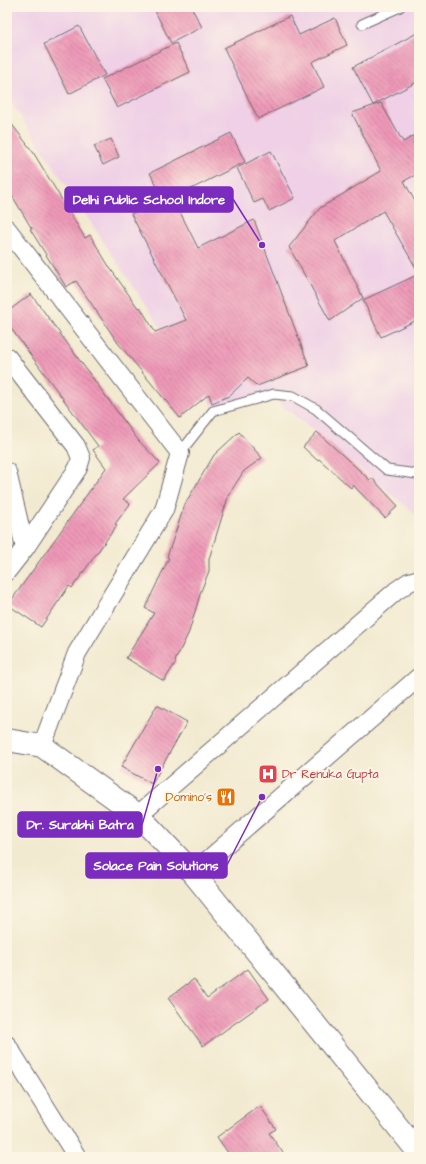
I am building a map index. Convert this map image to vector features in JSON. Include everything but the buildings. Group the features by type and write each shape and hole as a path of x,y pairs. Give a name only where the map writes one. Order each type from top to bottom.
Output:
{"street":[{"path":"7,229 180,453 164,510 77,653 42,746"},
{"path":"7,357 76,446 81,458 78,468 25,548 7,571"},
{"path":"7,472 25,548"},
{"path":"138,815 396,591 409,582 419,579"},
{"path":"193,873 419,677"},
{"path":"7,740 42,746 138,815 193,873 419,1153"},
{"path":"7,1045 77,1157"}],"lane":[{"path":"362,24 400,7"},
{"path":"180,453 213,410 274,394 293,396 316,409 387,470 417,474 419,472"}],"shaded area":[{"path":"7,7 419,7 419,517 268,394 213,407 7,96"}],"place":[{"name":"Delhi Public School Indore","path":"262,245"},
{"name":"Dr. Surabhi Batra","path":"158,769"},
{"name":"Dr Renuka Gupta","path":"268,774"},
{"name":"Domino's","path":"226,797"},
{"name":"Solace Pain Solutions","path":"262,797"}]}
